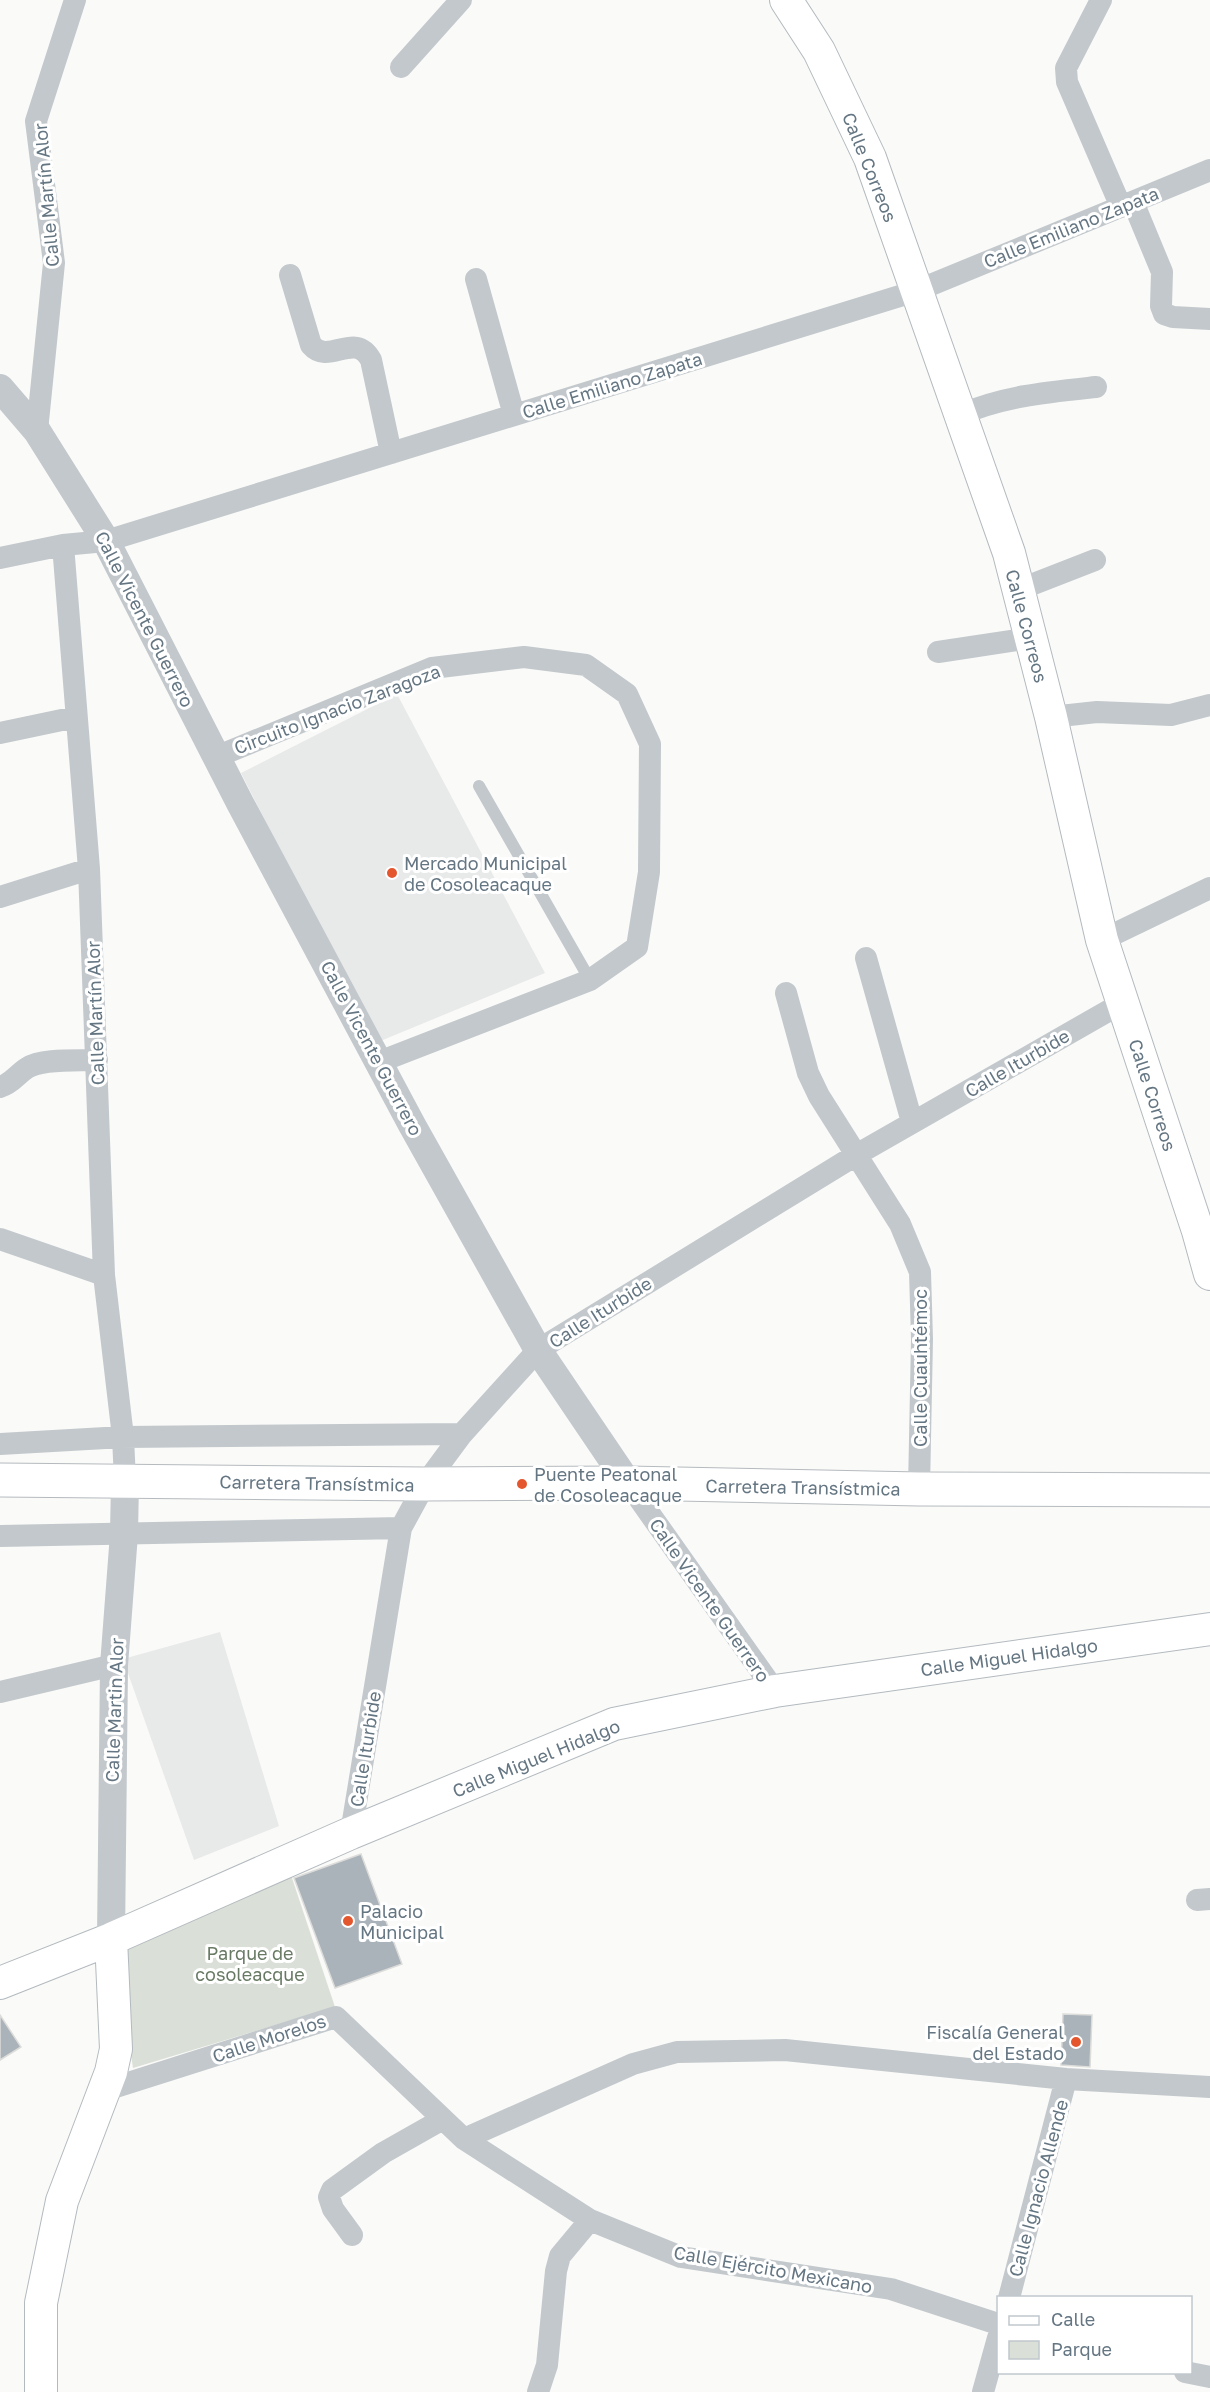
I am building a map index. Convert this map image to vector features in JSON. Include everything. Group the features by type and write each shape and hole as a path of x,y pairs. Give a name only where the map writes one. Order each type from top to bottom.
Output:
{"main road":[{"name":"Calle Correos","path":"794,3 870,158 1009,553 1051,717 1102,940 1198,1231 1210,1274"},
{"name":"Carretera Transístmica","path":"0,1480 425,1484 628,1483 919,1489 1210,1490"},
{"name":"Calle Miguel Hidalgo","path":"0,1983 111,1939 351,1833 614,1724 775,1691 1210,1629"},
{"path":"41,2392 41,2303 60,2212 116,2049 111,1939"}],"street":[{"name":"Calle Martín Alor","path":"37,431 54,263 36,121 75,0"},
{"path":"401,67 461,0"},
{"path":"1101,0 1066,68 1067,82 1162,272 1161,306 1164,314 1173,317 1210,320"},
{"name":"Calle Emiliano Zapata","path":"0,558 63,545 106,541 916,291 1210,170"},
{"path":"290,275 311,345 316,350 324,352 359,346 367,351 371,360 391,453"},
{"path":"476,279 514,415"},
{"path":"960,415 984,404 1044,392 1096,387"},
{"name":"Calle Vicente Guerrero","path":"0,388 37,431 106,541 216,757 379,1062 538,1350 628,1483 775,1691"},
{"name":"Calle Martín Alor","path":"63,545 89,869 104,1275 123,1437 125,1480"},
{"path":"1018,590 1095,560"},
{"path":"938,652 1031,638"},
{"name":"Circuito Ignacio Zaragoza","path":"216,757 432,668 524,657 586,665 627,694 650,744 649,872 637,947 590,980 379,1062"},
{"path":"1051,717 1097,712 1171,715 1210,705"},
{"path":"0,733 76,717"},
{"path":"0,897 89,869"},
{"path":"1102,940 1210,888"},
{"path":"866,958 912,1122"},
{"name":"Calle Cuauhtémoc","path":"786,993 808,1072 819,1096 900,1224 920,1272 919,1489"},
{"name":"Calle Iturbide","path":"351,1833 400,1528 425,1484 462,1434 538,1350 856,1155 1122,1003"},
{"path":"0,1086 9,1084 27,1068 38,1063 97,1060"},
{"path":"0,1239 104,1275"},
{"path":"0,1444 123,1437 462,1434"},
{"name":"Calle Martin Alor","path":"111,1939 114,1665 124,1534 125,1480"},
{"path":"0,1536 400,1528"},
{"path":"0,1692 114,1665"},
{"name":"Calle Morelos","path":"103,2091 336,2017 464,2139"},
{"path":"464,2139 633,2064 677,2052 785,2050 1066,2079 1210,2087"},
{"name":"Calle Ignacio Allende","path":"1010,2296 1066,2079"},
{"path":"352,2235 333,2209 329,2197 332,2190 383,2153 443,2119"},
{"name":"Calle Ejército Mexicano","path":"464,2139 591,2220 681,2257 891,2289 997,2323"},
{"path":"538,2392 547,2365 556,2271 560,2256 591,2220"},
{"path":"983,2392 997,2345"},
{"path":"1191,2374 1210,2377"}],"lane":[{"path":"479,786 590,980"}],"shaded area":[{"name":"Mercado Municipal de Cosoleacaque","path":"397,694 545,973 378,1042 241,773"},
{"path":"220,1632 279,1826 194,1860 123,1659"}],"green space":[{"name":"Parque de cosoleacque","path":"291,1875 335,2007 133,2068 115,1948"}],"building":[{"name":"Palacio Municipal","path":"361,1854 402,1964 335,1988 294,1878"},
{"name":"Fiscalía General del Estado","path":"1063,2014 1092,2015 1090,2067 1061,2065"},
{"path":"0,2015 21,2047 0,2060"}],"place":[{"name":"Mercado Municipal de Cosoleacaque","path":"392,873"},
{"name":"Puente Peatonal de Cosoleacaque","path":"522,1484"},
{"name":"Palacio Municipal","path":"348,1921"},
{"name":"Fiscalía General del Estado","path":"1076,2042"}]}
